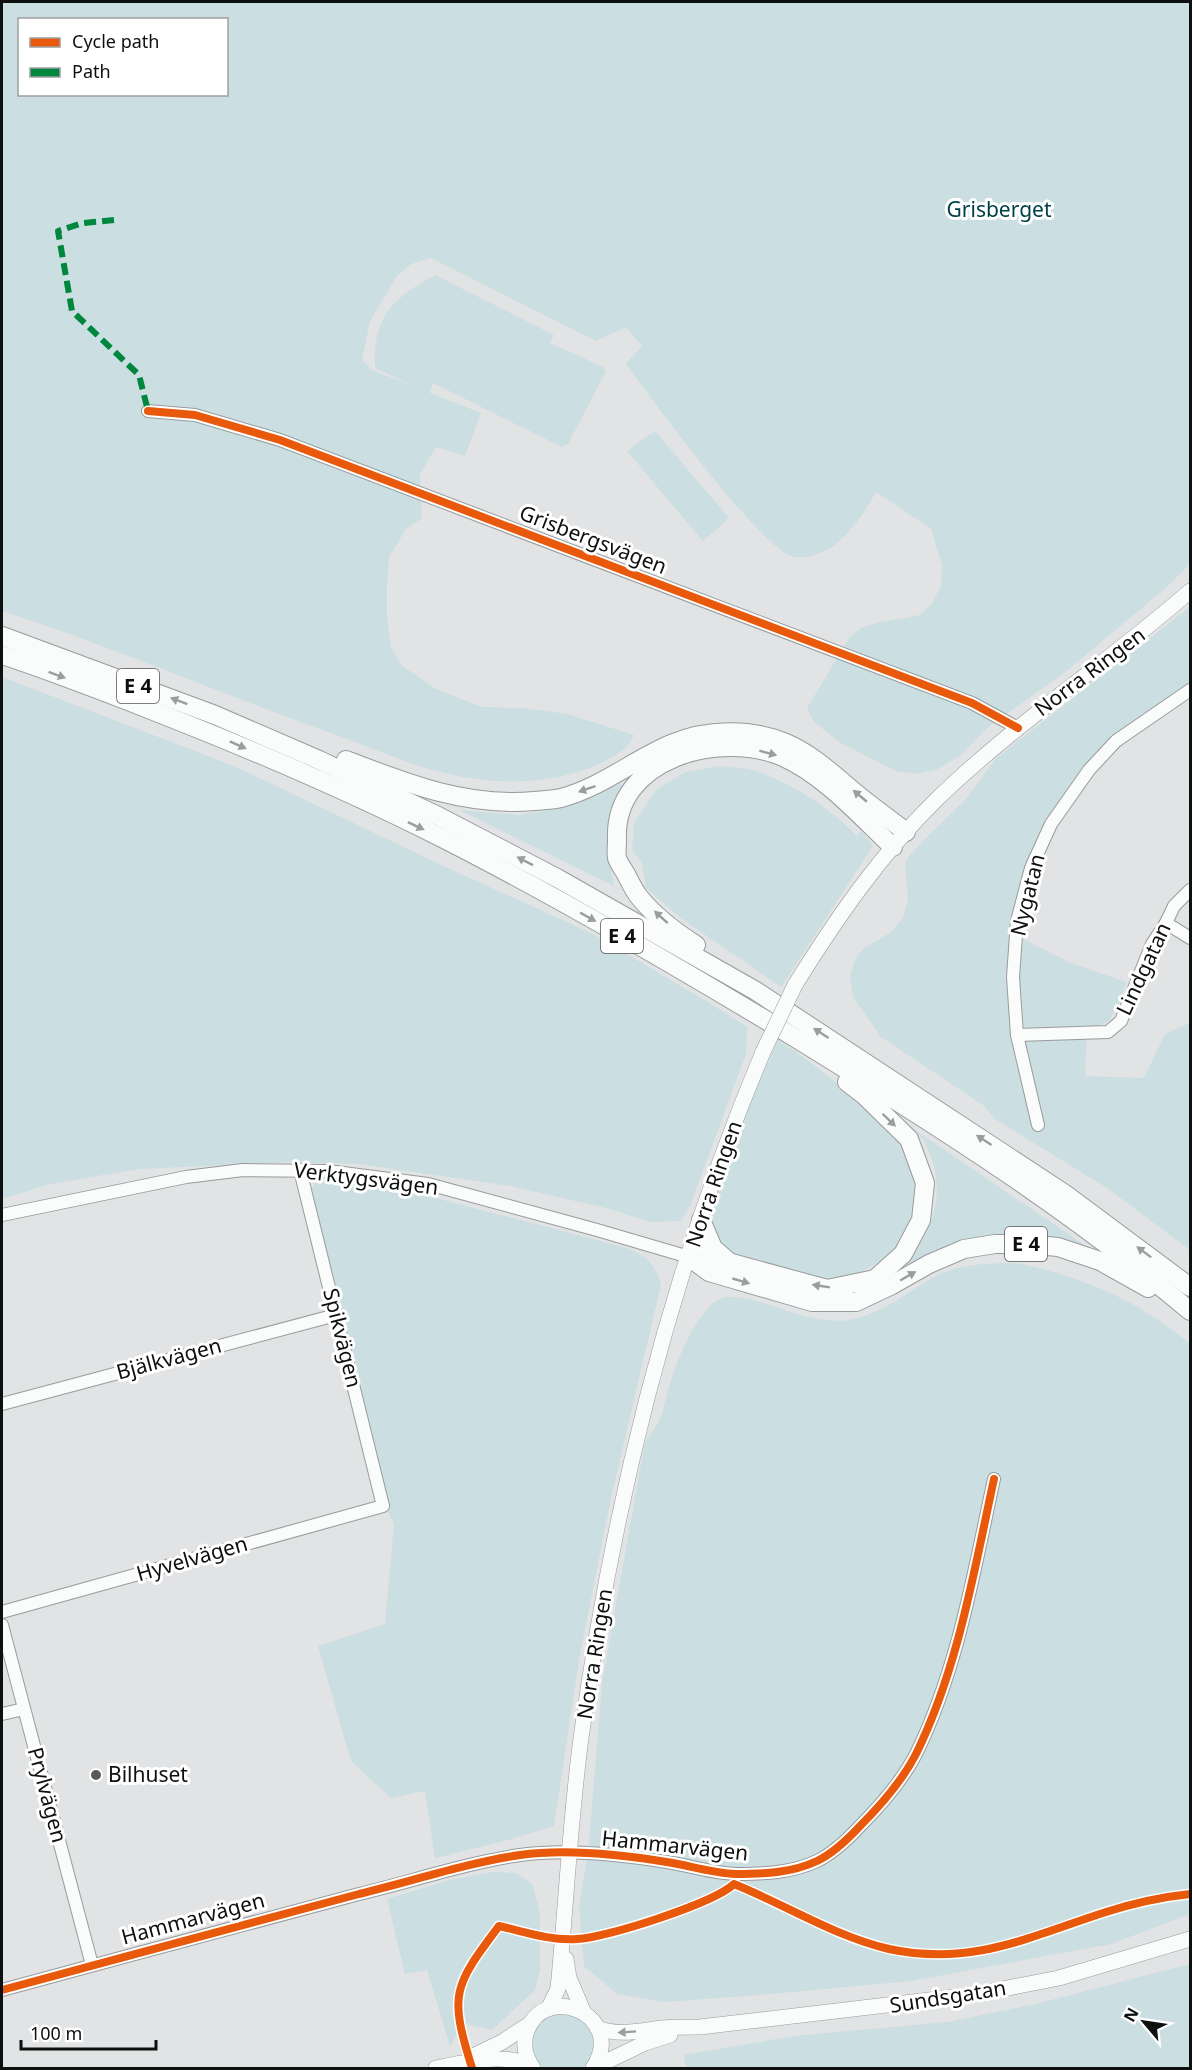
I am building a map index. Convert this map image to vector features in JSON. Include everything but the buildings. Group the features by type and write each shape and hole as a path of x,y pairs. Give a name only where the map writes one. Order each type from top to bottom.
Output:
{"highway":[{"name":"E 4","path":"2,636 157,692 272,739 406,800 557,878 756,991 1065,1194 1191,1287"},
{"name":"E 4","path":"2,655 209,732 338,789 444,839 655,955 798,1040 988,1161 1106,1243 1191,1311"},
{"name":"E 4","path":"272,739 332,755 445,795 507,803 560,798 599,785 672,744 711,733 749,733 785,743 824,765 906,832"},
{"name":"E 4","path":"756,991 729,965 682,936 639,897 617,859 616,828 621,806 631,789 657,767 697,749 718,747 763,751 783,757 812,774 893,847"},
{"name":"E 4","path":"688,1257 710,1257 827,1289 875,1279 903,1254 921,1220 925,1183 909,1139 864,1095 816,1060 798,1040"},
{"path":"701,1220 713,1248 727,1258 729,1263"},
{"name":"E 4","path":"688,1257 709,1272 812,1302 856,1302 929,1264 964,1249 995,1244 1058,1247 1100,1261 1142,1284 1191,1319"}],"main road":[{"name":"Norra Ringen","path":"548,2009 558,1989 581,1740 601,1608 620,1512 669,1319 688,1257 763,1052 795,985 824,939 868,876 935,800 1018,728 1152,625 1191,591"},
{"name":"Sundsgatan","path":"597,2028 624,2033 664,2028 700,2027 972,1995 1059,1978 1191,1939"},
{"name":"Norra Ringen","path":"563,1943 569,1978 584,2013 597,2028"},
{"path":"444,2067 488,2050 531,2023 548,2009 570,2007 584,2013"},
{"path":"531,2023 525,2044 532,2067"},
{"name":"Sundsgatan","path":"593,2068 645,2043 700,2027"},
{"path":"593,2068 600,2053 601,2044 597,2028"},
{"path":"444,2067 472,2061 506,2059 532,2067"}],"street":[{"name":"Grisbergsvägen","path":"148,411 195,415 280,440 972,703 1018,728"},
{"name":"Nygatan","path":"1038,1125 1017,1035 1013,977 1017,921 1031,868 1051,824 1089,770 1116,741 1191,690"},
{"name":"Lindgatan","path":"1017,1035 1108,1032 1121,1021 1152,944 1174,906 1191,890"},
{"path":"1166,923 1191,938"},
{"name":"Verktygsvägen","path":"2,1215 186,1177 243,1170 328,1171 428,1184 688,1257"},
{"name":"Spikvägen","path":"300,1170 383,1506"},
{"name":"Bjälkvägen","path":"2,1404 336,1315"},
{"name":"Hammarvägen","path":"2,1990 246,1923 394,1886 441,1871 522,1855 569,1853 628,1857 736,1874 786,1871 818,1860 847,1839 886,1799 915,1756 945,1683 968,1599 994,1479"},
{"name":"Hyvelvägen","path":"2,1612 383,1506"},
{"name":"Prylvägen","path":"2,1625 92,1965"},
{"path":"2,1714 24,1709"}],"green space":[{"name":"Grisberget","path":"2,2 1190,2 1190,564 1167,587 1069,669 987,728 960,756 938,769 917,774 896,771 841,743 814,722 807,708 850,637 861,628 920,615 931,605 941,586 942,566 931,529 876,492 853,527 833,546 809,556 795,557 780,549 734,503 681,438 626,364 642,346 626,327 596,341 431,258 411,264 397,276 370,321 362,360 372,370 416,387 375,368 377,335 388,311 397,301 435,275 554,335 550,343 603,367 606,371 568,444 562,447 433,383 430,393 481,413 465,456 436,447 420,474 422,518 406,529 389,557 387,619 391,647 401,665 436,689 482,707 525,708 567,714 634,735 622,751 586,769 545,779 503,781 461,777 403,761 45,625 2,611"},
{"path":"655,431 729,518 703,541 627,451"},
{"path":"1190,607 1190,699 1111,755 1075,797 1055,829 1039,862 1029,894 1021,938 1071,963 1126,982 1120,1001 1109,1021 1087,1029 1085,1076 1144,1078 1165,1034 1190,1023 1190,1250 1107,1188 995,1119 983,1105 881,1037 853,997 850,976 856,957 864,948 890,933 903,918 908,900 905,861 967,798 996,758"},
{"path":"2,677 234,766 439,864 593,934 747,1027 746,1054 690,1206 681,1221 651,1222 606,1208 510,1186 359,1164 295,1162 139,1169 50,1184 2,1199"},
{"path":"718,766 754,770 786,784 824,807 857,836 861,831 873,846 781,987 682,919 646,888 642,863 632,850 634,823 656,790 685,772"},
{"path":"623,783 613,805 607,851 614,886 459,810 520,815 565,807"},
{"path":"778,1040 851,1095 905,1147 909,1155 915,1196 913,1216 906,1233 881,1261 845,1277 816,1278 770,1266 722,1247 710,1231 710,1216 724,1166"},
{"path":"915,1130 1095,1252 1060,1240 929,1256 897,1270 909,1258 927,1230 936,1199 937,1183 934,1166 926,1144"},
{"path":"320,1176 390,1186 627,1248 649,1261 661,1284 611,1498 579,1660 554,1826 435,1858 425,1791 391,1798 351,1761 318,1646 385,1624 394,1524 390,1516 308,1194"},
{"path":"1014,1263 1061,1274 1108,1292 1151,1315 1190,1344 1190,1914 1111,1944 911,1981 665,2002 617,1994 584,1966 579,1907 589,1843 602,1684 644,1447 659,1421 674,1371 689,1337 706,1310 723,1298 750,1299 809,1317 839,1321 866,1316 878,1311 942,1273 960,1267"},
{"path":"493,1872 516,1873 532,1884 540,1913 540,1969 535,1990 492,2030 462,2023 450,2046 427,1970 405,1974 387,1899 450,1880"},
{"path":"1190,1964 1190,2068 686,2068 684,2055 794,2036 948,2022 1032,2005"},
{"path":"567,2012 590,2025 594,2043 592,2058 584,2068 542,2068 532,2048 537,2026 548,2015"}],"marked path":[{"path":"114,220 83,223 58,231 72,311 139,375 148,411"}],"cycle path":[{"path":"148,411 195,415 280,440 972,703 1018,728"},
{"path":"2,1990 440,1873 520,1855 558,1852 617,1855 736,1874 788,1870 817,1861 841,1845 898,1783 916,1754 931,1722 954,1654 972,1584 994,1479"},
{"path":"472,2068 460,2023 458,2007 460,1992 464,1978 472,1964 499,1926 558,1939 591,1937 659,1918 723,1892 734,1884 829,1928 869,1943 919,1954 947,1954 974,1952 1000,1946 1127,1906 1190,1894"}],"place":[{"name":"Bilhuset","path":"96,1775"}]}
